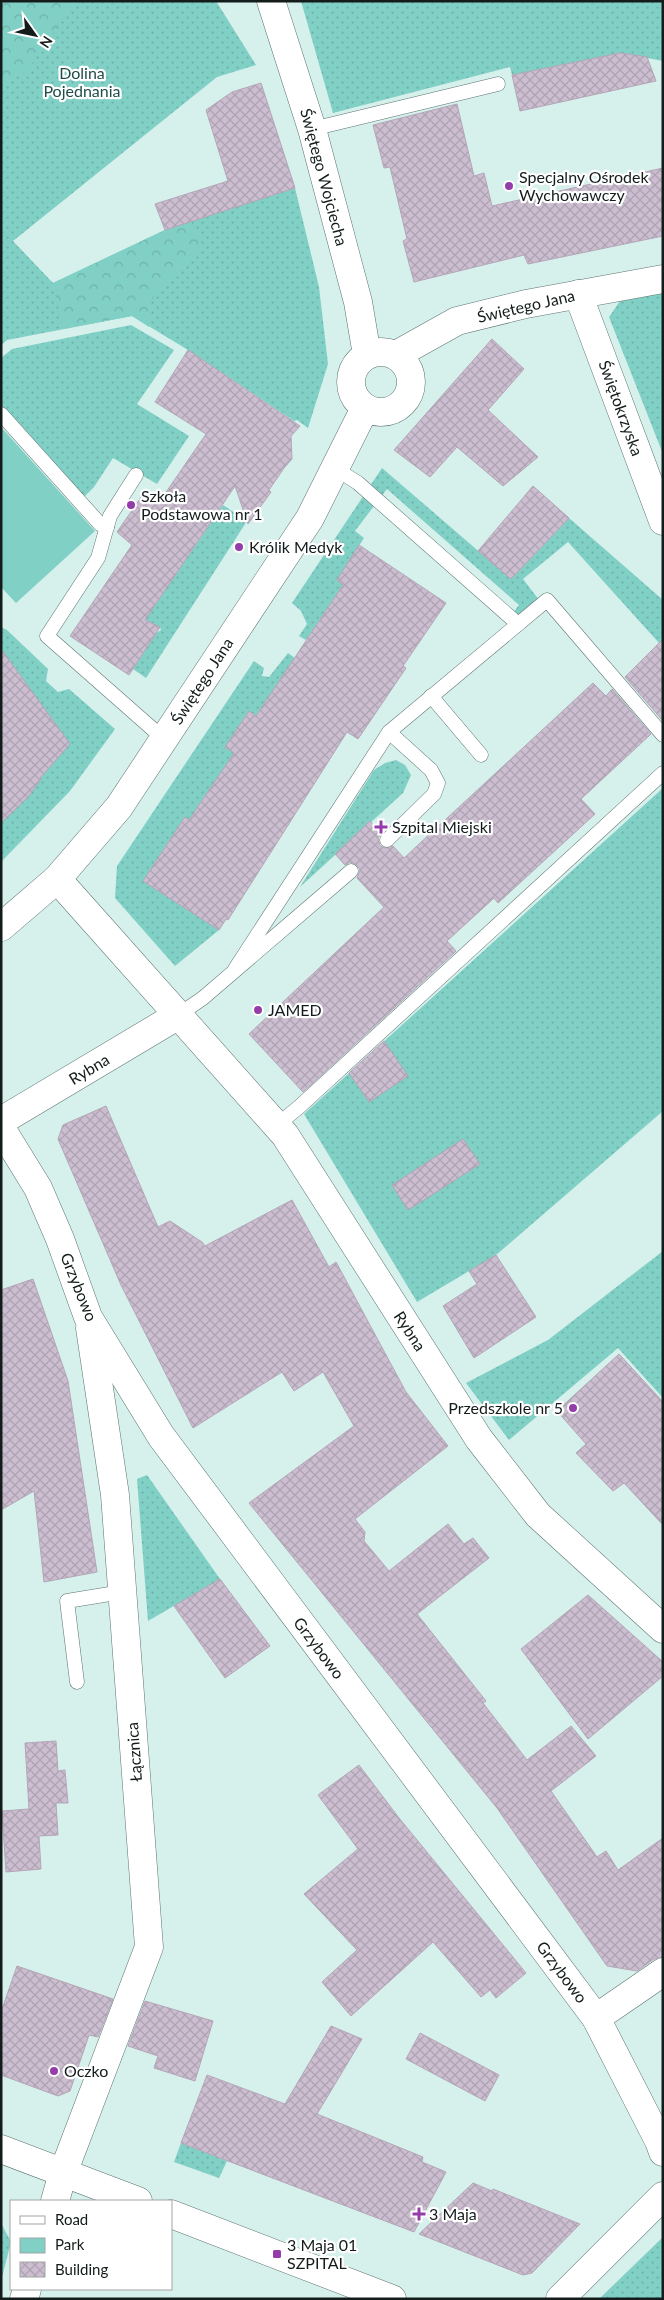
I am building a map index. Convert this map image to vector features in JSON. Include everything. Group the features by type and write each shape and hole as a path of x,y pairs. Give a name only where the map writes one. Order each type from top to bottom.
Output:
{"street":[{"name":"Świętego Wojciecha","path":"271,1 312,129 358,302 367,355"},
{"name":"Świętego Jana","path":"396,355 457,322 526,304 663,280"},
{"name":"Świętokrzyska","path":"578,294 663,521"},
{"path":"386,351 396,355 404,361 410,370 412,380 407,399 391,411 373,411 365,408 354,396 351,379 353,369 367,355 386,351"},
{"name":"Świętego Jana","path":"1,927 57,879 119,807 310,518 365,408"},
{"name":"Rybna","path":"57,879 285,1136 479,1440 541,1518 663,1629"},
{"name":"Rybna","path":"1,1122 177,1016"},
{"name":"Grzybowo","path":"1,1128 38,1188 60,1239 88,1317 161,1436 596,2018 663,2152"},
{"name":"Łącznica","path":"54,2200 149,1947 115,1495 88,1317"},
{"path":"596,2018 663,1972"},
{"path":"1,2148 135,2200"},
{"path":"560,2299 663,2196"},
{"path":"172,2214 392,2299"}],"lane":[{"path":"312,129 498,84"},
{"path":"1,414 100,524 107,527"},
{"path":"336,469 358,483 518,624"},
{"path":"136,475 110,516 98,558 47,636 164,739"},
{"path":"235,969 389,732 547,600 663,735"},
{"path":"431,696 480,755"},
{"path":"387,840 434,794 438,783 431,770 389,732"},
{"path":"276,1126 663,773"},
{"path":"177,1016 203,998 350,871"},
{"path":"77,1682 67,1601 122,1592"}],"green space":[{"name":"Dolina Pojednania","path":"1,1 216,1 256,65 217,77 13,241 53,283 165,230 295,188 319,287 328,364 308,428 297,420 294,421 188,350 132,316 7,340 1,345"},
{"path":"1,1 79,1 72,5 27,71 1,86"},
{"path":"301,1 663,1 663,61 620,53 512,75 510,67 333,113"},
{"path":"190,220 200,237 198,254 158,288 150,304 149,327 132,316 63,329 53,283"},
{"path":"663,293 663,454 609,317 620,301"},
{"path":"131,325 174,350 137,404 189,436 157,484 113,458 94,487 80,501 1,414 1,358 12,349"},
{"path":"1,427 95,531 16,603 1,587"},
{"path":"382,468 511,579 569,518 663,600 663,638 659,643 568,542 523,579 539,600 517,619 512,614 519,605 387,489 355,531 364,538 337,580 343,585 306,640 299,636 307,624 301,611 292,603"},
{"path":"223,505 247,521 146,678 133,669 156,633 161,630 160,627 155,627 145,619"},
{"path":"1,627 7,630 48,669 46,681 58,692 69,689 115,729 70,791 1,862"},
{"path":"288,653 295,658 256,716 249,711 226,747 234,753 189,820 184,818 143,881 219,930 175,966 115,898 117,866 254,661 264,668 262,676 269,677"},
{"path":"396,760 405,765 411,775 403,793 300,887 374,770 385,763"},
{"path":"663,788 663,1111 496,1255 417,1302 304,1114"},
{"path":"663,1251 663,1398 618,1348 509,1440 466,1383 548,1340"},
{"path":"147,1475 220,1579 148,1621 137,1479"},
{"path":"181,2143 227,2161 219,2178 174,2162"},
{"path":"1,2223 10,2240 10,2246 1,2281"},
{"path":"662,2238 663,2299 599,2299"}],"building":[{"path":"620,53 647,57 656,81 520,111 512,75"},
{"path":"261,83 295,188 165,230 155,204 228,181 206,110 232,92"},
{"path":"457,104 474,176 484,173 492,206 663,168 663,236 528,264 524,255 414,282 403,241 407,239 390,167 384,168 373,125"},
{"path":"492,339 524,369 488,410 538,457 503,486 457,447 430,477 394,450"},
{"path":"188,350 300,426 291,436 292,459 269,490 271,492 248,524 235,486 145,620 160,627 129,675 70,636 132,545 117,532 144,493 160,501 206,434 155,402"},
{"path":"533,486 569,518 511,579 478,551"},
{"path":"359,545 446,603 403,666 406,668 358,739 347,732 228,920 226,919 219,930 143,881 185,817 189,820 234,753 225,747 249,711 256,716 343,585 337,580"},
{"path":"663,639 663,721 625,677"},
{"path":"1,649 70,744 40,778 28,797 1,823"},
{"path":"593,683 606,696 612,689 651,734 581,799 595,814 498,903 494,898 447,941 456,951 303,1092 249,1034 384,907 357,878 360,870 357,865 350,862 345,865 335,854 370,821 381,833 378,838 380,846 385,848 393,846 404,858"},
{"path":"384,1041 408,1076 369,1102 349,1073"},
{"path":"106,1106 158,1227 170,1221 202,1242 205,1246 292,1200 329,1267 336,1262 406,1392 448,1446 355,1519 365,1532 364,1541 389,1571 448,1524 464,1544 473,1538 489,1558 417,1614 486,1701 483,1703 527,1760 571,1726 596,1756 551,1791 597,1857 606,1851 618,1870 663,1838 663,1957 654,1959 637,1971 607,1966 497,1808 249,1503 354,1426 323,1372 294,1391 282,1372 193,1428 121,1285 58,1139 63,1125"},
{"path":"463,1139 480,1164 408,1210 392,1185"},
{"path":"496,1255 536,1317 474,1358 443,1306 477,1284 469,1271"},
{"path":"33,1279 68,1381 97,1572 44,1582 34,1491 1,1510 1,1290"},
{"path":"619,1354 663,1402 663,1525 624,1483 613,1491 576,1453 586,1444 557,1411"},
{"path":"220,1579 270,1646 225,1678 174,1606"},
{"path":"588,1595 663,1662 663,1676 588,1739 521,1649"},
{"path":"56,1741 58,1771 65,1770 68,1803 56,1803 58,1835 39,1836 41,1869 6,1872 2,1811 29,1809 25,1743"},
{"path":"359,1765 399,1818 526,1973 496,1998 490,1990 481,1997 433,1942 351,2016 322,1982 357,1950 304,1894 358,1849 318,1795"},
{"path":"17,1966 113,1999 98,2037 89,2035 70,2091 58,2096 1,2075 1,2012"},
{"path":"145,2001 213,2021 195,2081 154,2068 158,2056 128,2046"},
{"path":"331,2026 362,2039 317,2114 423,2157 422,2162 446,2172 414,2232 181,2143 207,2075 285,2104"},
{"path":"420,2033 499,2075 485,2101 406,2059"},
{"path":"473,2183 492,2191 493,2189 580,2224 532,2273 523,2275 419,2234"}],"place":[{"name":"Specjalny Ośrodek Wychowawczy","path":"509,186"},
{"name":"Szkoła Podstawowa nr 1","path":"131,505"},
{"name":"Królik Medyk","path":"239,547"},
{"name":"Szpital Miejski","path":"381,827"},
{"name":"JAMED","path":"258,1010"},
{"name":"Przedszkole nr 5","path":"573,1408"},
{"name":"Oczko","path":"54,2071"},
{"name":"3 Maja","path":"419,2214"},
{"name":"3 Maja 01 SZPITAL","path":"277,2254"}]}
